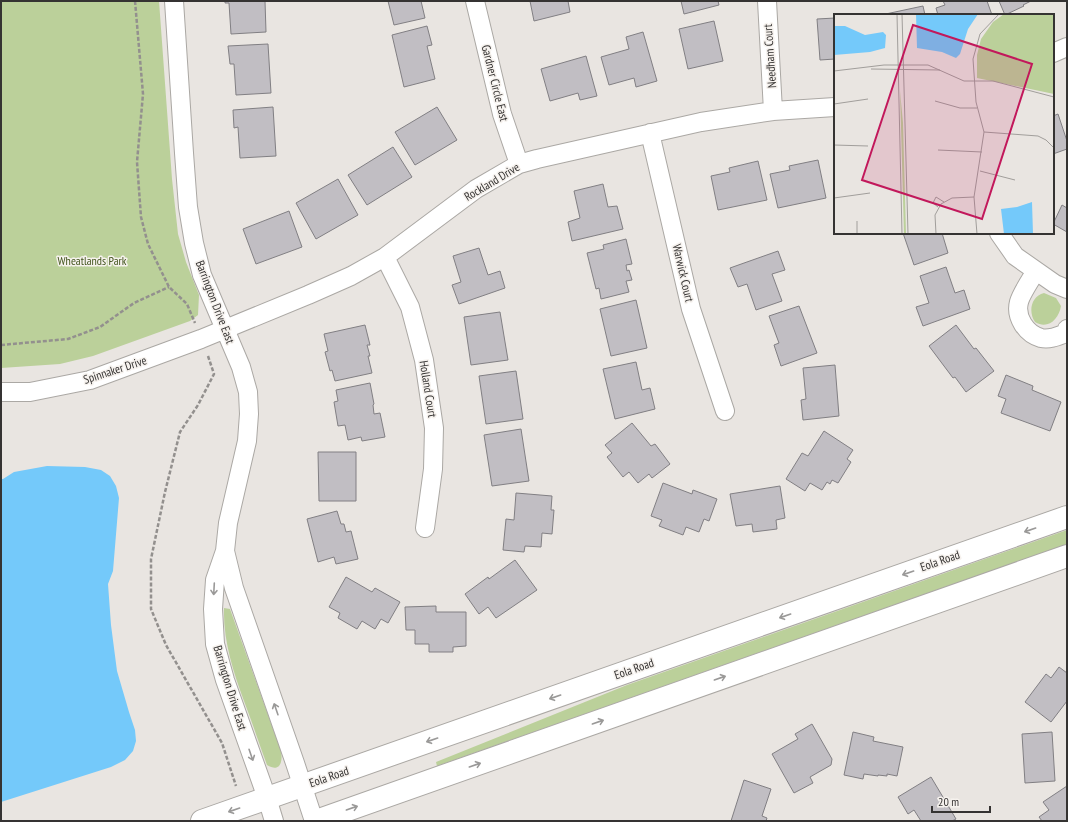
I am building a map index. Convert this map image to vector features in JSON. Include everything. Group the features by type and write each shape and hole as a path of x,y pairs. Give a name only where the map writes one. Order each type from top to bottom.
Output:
{"street":[{"name":"Barrington Drive East","path":"174,1 188,208 192,236 202,275 241,367 248,392 249,414 247,441 228,522 225,551 215,580 213,609 215,644 225,680 274,821"},
{"name":"Gardner Circle East","path":"475,1 502,114 519,164"},
{"name":"Needham Court","path":"767,1 773,111"},
{"path":"1054,53 1067,47"},
{"name":"Rockland Drive","path":"225,330 351,276 385,257 476,189 519,164 701,122 773,111 834,107"},
{"name":"Warwick Court","path":"650,133 691,309 725,411"},
{"path":"1001,234 1015,256 1055,284 1067,289"},
{"name":"Holland Court","path":"385,257 410,307 426,367 434,428 434,469 425,528"},
{"path":"1036,271 1019,302 1019,318 1027,331 1041,338 1053,338 1066,333 1067,329"},
{"name":"Spinnaker Drive","path":"1,392 30,392 90,380 148,360 225,330"},
{"name":"Eola Road","path":"202,821 1067,517"},
{"name":"Barrington Drive East","path":"225,551 234,588 315,821"},
{"path":"315,821 1067,556"}],"path":[{"path":"135,1 143,94 137,162 141,216 148,244 169,287 187,304 195,322"},
{"path":"1,345 68,339 100,327 134,303 169,287"},
{"path":"208,358 214,374 198,405 180,432 165,492 151,559 151,609 166,645 222,743 236,786"}],"green space":[{"name":"Wheatlands Park","path":"1,1 159,1 172,179 178,234 186,262 199,295 198,315 190,321 93,356 60,364 1,368"},
{"path":"1044,293 1056,298 1061,306 1055,319 1044,325 1035,322 1031,309 1036,297"},
{"path":"1067,530 1067,544 437,766 436,762 627,685"},
{"path":"224,608 230,609 281,751 280,765 275,768 267,765 236,678 227,644"}],"water":[{"path":"47,466 85,467 101,470 110,476 116,486 119,498 113,571 108,584 111,625 117,671 135,730 136,741 133,751 125,760 111,767 1,802 1,479 14,472"}],"building":[{"path":"225,1 265,1 266,32 231,34 229,3 225,3"},
{"path":"388,1 421,1 425,18 394,25"},
{"path":"530,1 568,1 570,12 534,21"},
{"path":"681,1 718,1 719,5 684,14"},
{"path":"943,1 987,1 992,14 938,14 936,8 945,5"},
{"path":"999,1 1031,1 1023,5 1024,6 1005,14"},
{"path":"923,6 925,14 886,14"},
{"path":"834,18 834,59 820,60 817,19"},
{"path":"714,21 723,61 688,69 679,29"},
{"path":"427,26 432,45 427,46 435,79 404,87 392,35"},
{"path":"643,32 657,81 636,87 634,78 609,85 601,57 629,49 626,37"},
{"path":"268,44 271,93 236,95 234,64 230,64 228,46"},
{"path":"586,56 597,96 580,100 578,93 550,101 541,69"},
{"path":"273,107 276,156 240,158 238,127 234,128 233,110"},
{"path":"437,107 457,140 415,165 395,132"},
{"path":"1058,114 1067,141 1067,149 1054,154 1054,116"},
{"path":"393,147 412,177 367,205 348,175"},
{"path":"818,160 826,198 778,208 770,174 790,170 789,166"},
{"path":"758,161 767,200 718,210 711,176 730,172 729,168"},
{"path":"338,179 358,215 316,239 296,203"},
{"path":"603,184 608,207 617,206 623,229 572,241 568,222 580,218 574,191"},
{"path":"1062,205 1067,208 1067,232 1054,225"},
{"path":"289,211 302,247 256,264 243,229"},
{"path":"903,234 942,234 948,253 914,265"},
{"path":"626,239 632,264 626,265 627,271 629,270 632,280 626,281 629,292 601,299 599,288 596,289 587,253 604,249 603,245"},
{"path":"479,248 488,275 500,271 505,288 459,304 452,285 461,282 453,256"},
{"path":"778,251 785,270 772,274 782,301 756,310 747,284 738,287 730,268"},
{"path":"946,267 955,293 964,290 970,309 923,326 916,307 929,303 920,276"},
{"path":"636,300 647,348 611,356 600,309"},
{"path":"799,306 817,353 781,366 774,345 779,343 769,316"},
{"path":"500,312 508,360 471,365 464,317"},
{"path":"365,325 370,345 367,345 372,373 335,381 332,370 330,371 325,352 328,351 324,334"},
{"path":"956,325 974,349 976,348 994,371 966,392 955,377 953,378 929,346"},
{"path":"636,362 642,390 650,388 655,409 615,419 603,369"},
{"path":"835,365 839,416 803,420 801,400 806,399 803,368"},
{"path":"516,371 523,419 486,424 479,376"},
{"path":"1006,375 1033,386 1032,390 1061,402 1050,431 1001,413 1006,399 998,396"},
{"path":"370,383 374,404 374,414 380,413 385,437 362,441 361,437 348,440 345,425 338,426 334,402 338,401 336,390"},
{"path":"632,423 651,446 655,444 670,464 652,478 649,474 638,483 629,472 623,477 607,457 612,453 605,445"},
{"path":"521,429 529,481 492,486 484,435"},
{"path":"824,431 853,450 847,459 851,462 838,483 832,480 830,484 827,482 822,490 810,483 805,491 786,479 802,453 808,456"},
{"path":"318,452 356,452 356,501 319,501"},
{"path":"663,483 692,494 693,490 717,499 709,521 704,519 699,532 686,527 683,535 659,526 662,520 651,516"},
{"path":"780,486 785,518 776,520 777,529 753,532 752,524 736,526 730,494"},
{"path":"516,493 552,496 551,510 554,510 552,534 542,533 541,547 525,546 524,552 503,550 506,519 514,520"},
{"path":"337,511 341,524 344,524 346,532 351,531 358,559 336,564 334,557 318,562 307,519"},
{"path":"515,560 537,590 496,618 488,607 479,614 465,594"},
{"path":"346,577 372,592 375,588 400,602 388,623 381,619 375,629 362,621 357,629 338,618 340,613 329,607"},
{"path":"436,606 436,612 466,612 466,646 453,647 453,652 429,652 429,644 415,644 415,630 406,630 405,607"},
{"path":"1059,667 1067,673 1067,701 1051,722 1025,702 1046,674 1051,678"},
{"path":"812,724 832,759 831,765 810,777 813,783 794,793 772,754 798,739 795,734"},
{"path":"853,732 874,737 873,741 903,747 897,776 887,774 887,776 878,776 864,774 863,779 844,775"},
{"path":"1052,732 1055,781 1025,783 1022,734"},
{"path":"931,777 956,819 952,821 921,821 914,810 908,814 898,797"},
{"path":"744,780 771,789 762,816 767,818 766,821 731,821"},
{"path":"1067,786 1067,821 1042,821 1039,817 1049,810 1043,802"}]}
